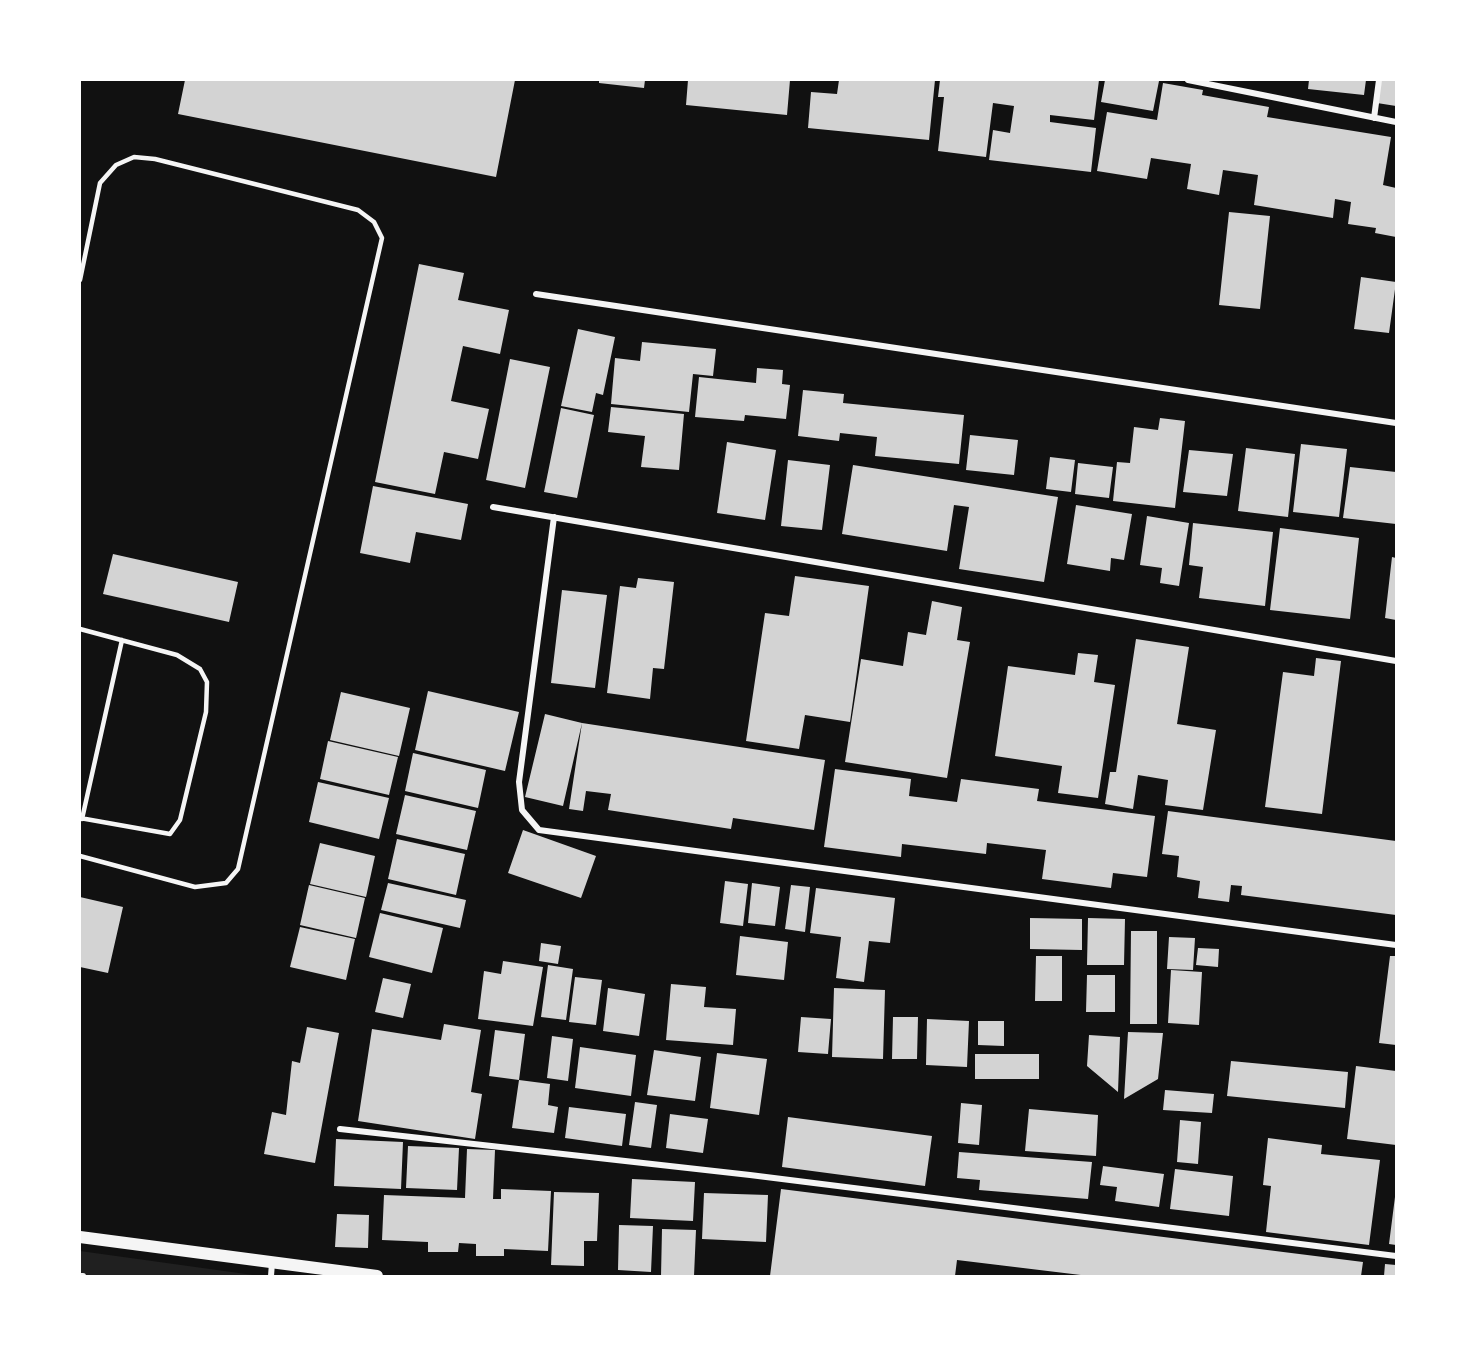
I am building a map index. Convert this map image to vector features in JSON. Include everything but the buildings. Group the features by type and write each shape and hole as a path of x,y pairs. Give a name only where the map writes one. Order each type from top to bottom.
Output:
{"main road":[{"path":"80,1237 377,1276"}],"street":[{"path":"1193,80 1396,122"},
{"path":"1374,118 1378,80"},
{"path":"536,294 1396,423"},
{"path":"493,507 1396,661"},
{"path":"554,517 519,782 522,810 538,830 1396,945"},
{"path":"340,1129 692,1168 1396,1256"},
{"path":"271,1276 272,1263"}],"lane":[{"path":"80,280 100,183 116,165 134,157 154,159 358,210 374,222 382,238 238,869 226,883 195,887 80,856"},
{"path":"80,629 122,640 177,655 200,669 207,682 206,712 180,819 170,834 81,819 122,640"}],"shaded area":[{"path":"80,1251 253,1275 253,1276 80,1276"}]}
